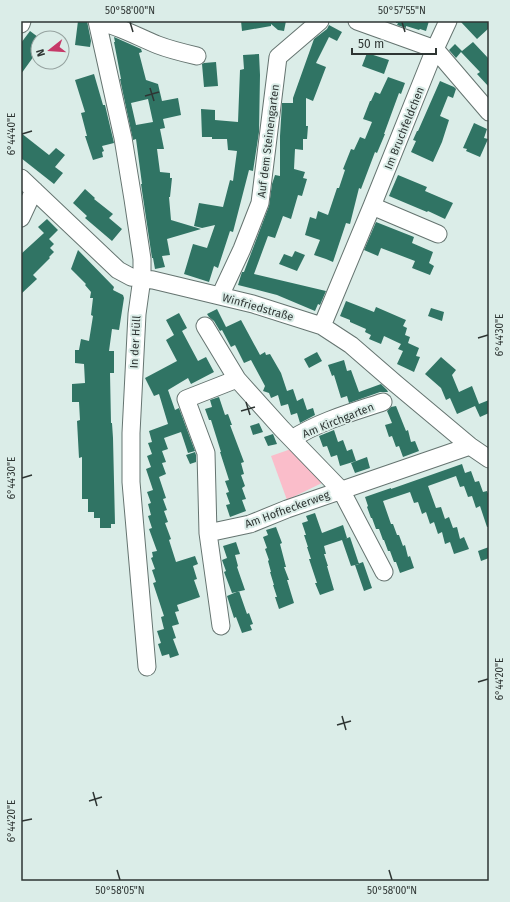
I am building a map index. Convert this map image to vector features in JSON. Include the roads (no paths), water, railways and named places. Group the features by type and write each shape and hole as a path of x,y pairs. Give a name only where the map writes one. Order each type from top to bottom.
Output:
{"street":[{"path":"97,21 119,28 165,48 197,56"},
{"name":"In der Hüll","path":"97,21 123,138 142,259 142,278 137,314 131,433 131,482 148,667"},
{"name":"Auf dem Steinengarten","path":"220,296 242,249 260,203 278,57 320,21"},
{"path":"358,21 436,49 489,112"},
{"name":"Im Bruchfeldchen","path":"322,326 448,21"},
{"name":"Winfriedstraße","path":"21,178 118,270 130,277 153,280 252,304 322,326 351,345 470,446 489,458"},
{"path":"21,218 34,190"},
{"path":"372,206 438,234"},
{"name":"Am Kirchgarten","path":"205,326 237,379 282,429 341,490"},
{"path":"221,626 208,533 206,453 186,399 237,379"},
{"name":"Am Kirchgarten","path":"292,439 307,430 383,402"},
{"name":"Am Hofheckerweg","path":"208,533 250,524 287,509 470,446"},
{"name":"Am Hofheckerweg","path":"341,490 384,572"}]}
